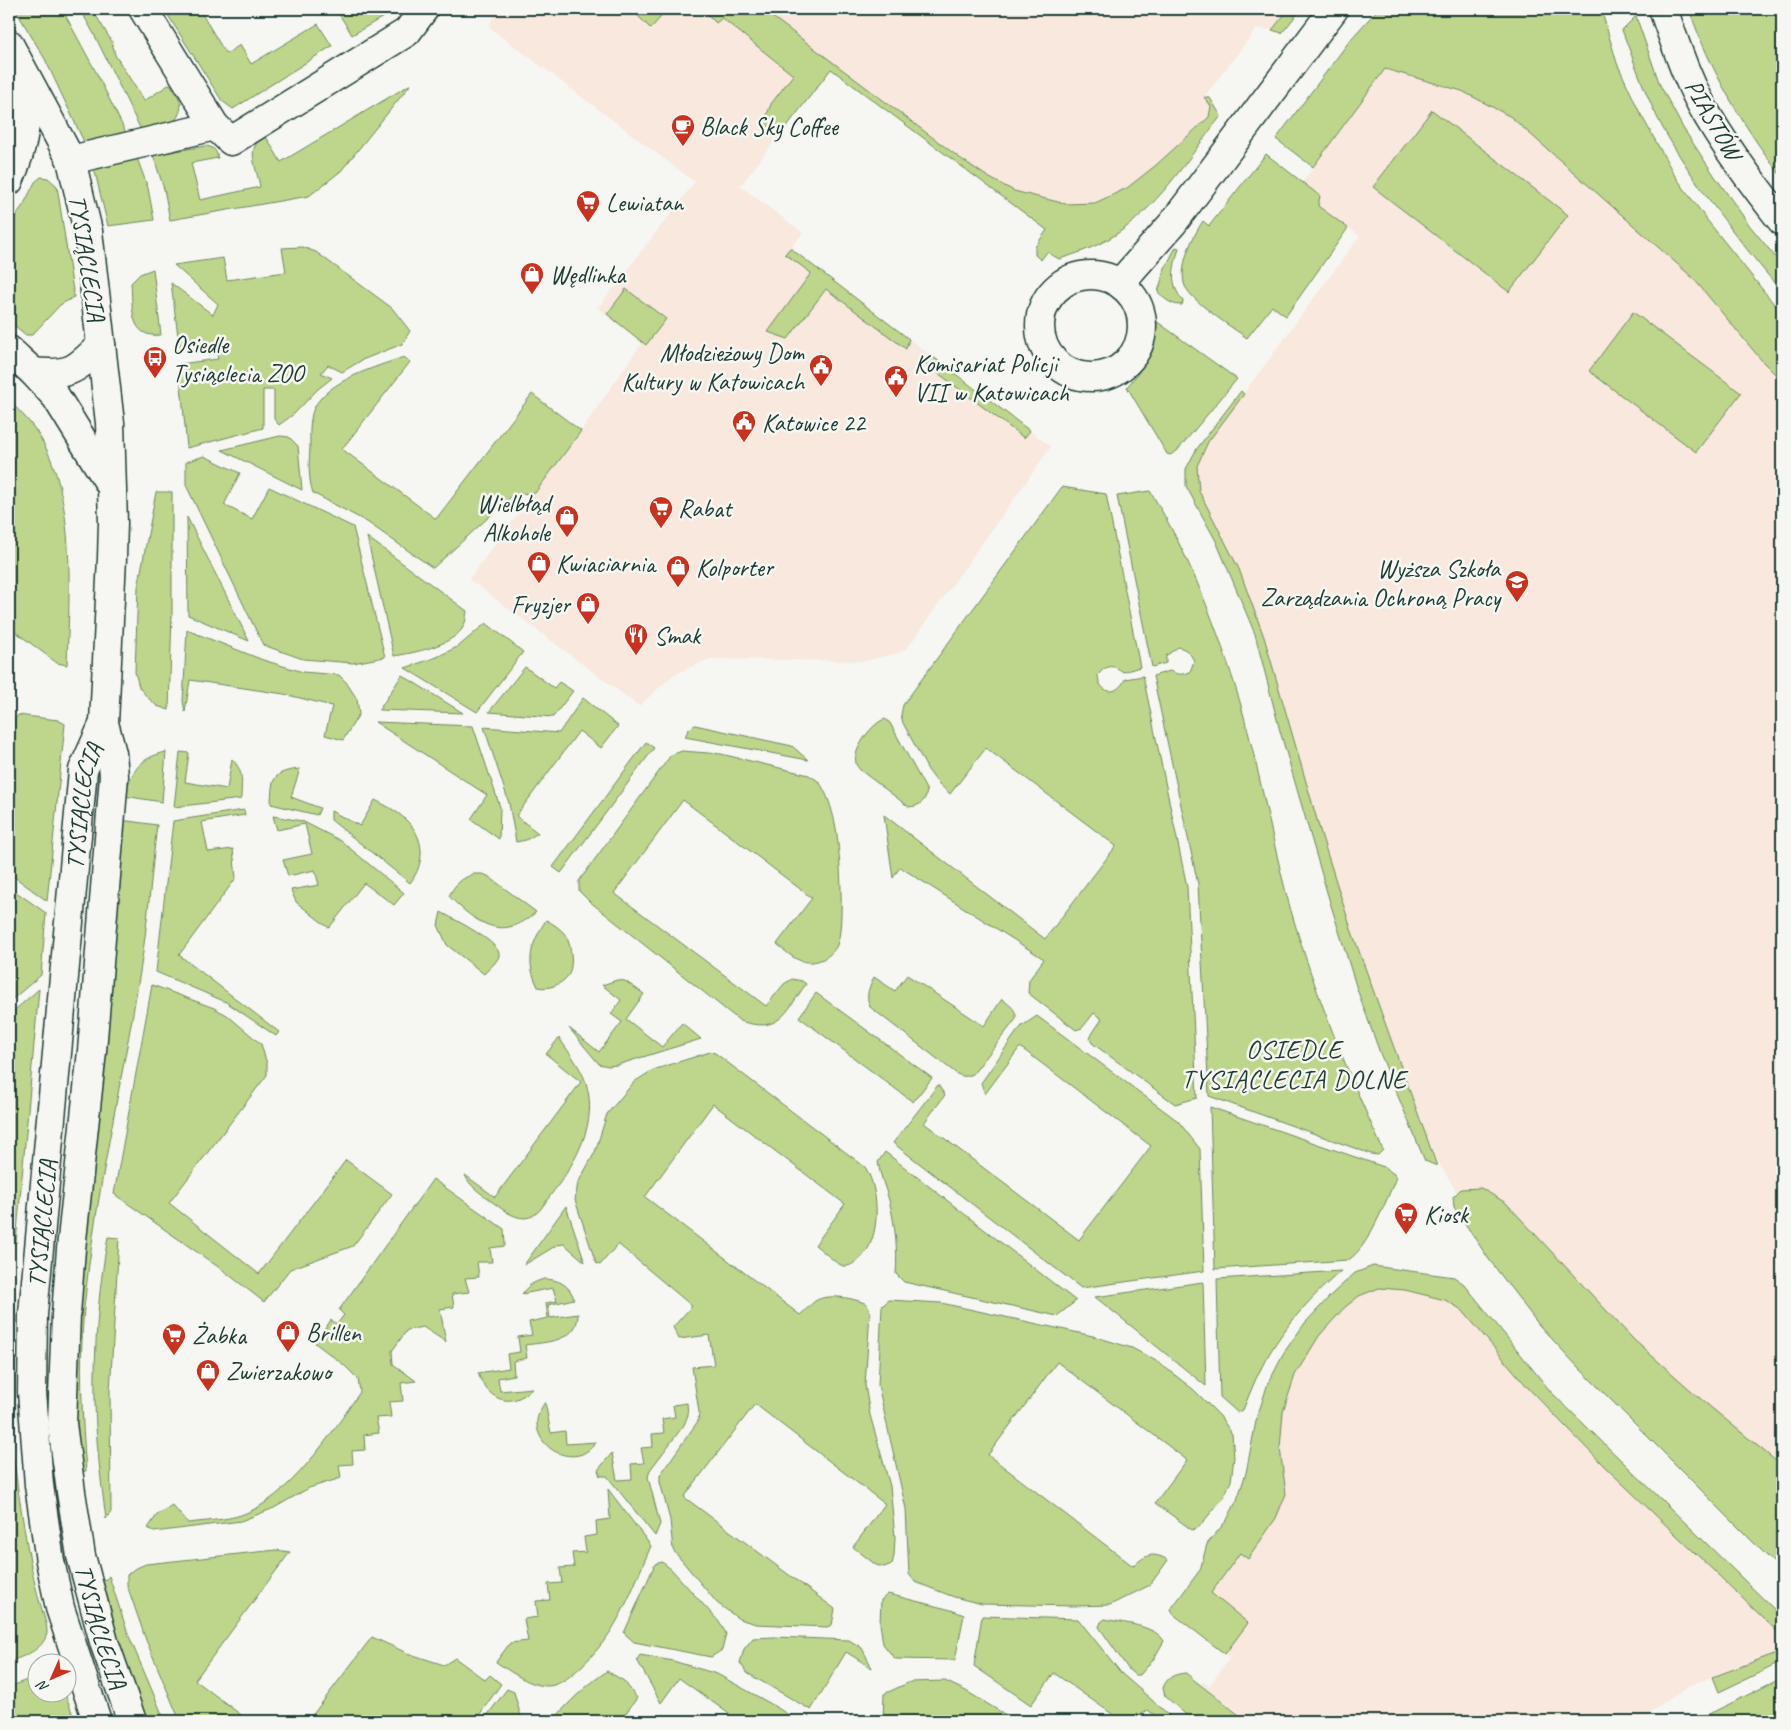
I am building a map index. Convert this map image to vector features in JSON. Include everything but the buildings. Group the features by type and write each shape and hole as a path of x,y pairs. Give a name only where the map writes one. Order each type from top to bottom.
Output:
{"street":[{"path":"143,9 215,126 231,140 407,32 424,9"},
{"path":"1120,283 1173,223 1334,9"},
{"name":"PIASTÓW","path":"1662,9 1680,57 1708,117 1740,166 1782,221"},
{"path":"9,44 22,84 26,122 21,149 9,181"},
{"name":"TYSIĄCLECIA","path":"9,44 71,160 88,231 110,423 112,558 104,723 112,753 114,776 92,1052 71,1249 66,1314 62,1424 81,1556 104,1642 132,1721"},
{"path":"71,160 215,126"},
{"path":"33,372 52,374 68,372 82,365 101,345"},
{"path":"9,350 56,397 112,488"},
{"name":"TYSIĄCLECIA","path":"97,1721 60,1608 50,1561 39,1484 32,1392 33,1314 83,770 104,723"}],"shaded area":[{"path":"497,9 1289,9 1272,30 1257,28 1204,97 1211,106 1209,117 1155,166 1127,188 1096,203 1066,204 1014,191 988,177 834,64 740,186 803,233 790,248 1051,447 907,648 899,653 864,661 709,659 673,675 639,706 469,579 581,431 642,343 598,308 695,182 489,27"},
{"name":"Wyższa Szkoła Zarządzania Ochroną Pracy","path":"1385,69 1462,91 1511,117 1693,278 1763,362 1782,381 1782,1553 1484,1235 1434,1155 1351,929 1322,837 1264,637 1239,569 1199,491 1197,466 1208,442 1360,236 1297,190"},
{"path":"1379,1288 1405,1290 1445,1300 1462,1310 1530,1390 1604,1466 1782,1636 1782,1651 1695,1683 1654,1709 1644,1721 1250,1721 1201,1684 1203,1682 1209,1686 1230,1658 1187,1625 1240,1553 1248,1559 1276,1518 1286,1494 1280,1448 1283,1412 1295,1375 1319,1336 1344,1308 1359,1296"}],"green space":[{"path":"15,9 62,9 126,133 85,144 45,59"},
{"path":"80,9 92,9 112,42 115,55 144,101 170,84 177,94 181,106 175,121 141,130"},
{"path":"164,9 199,9 226,54 240,45 251,64 318,24 332,46 233,109 222,101"},
{"path":"336,9 397,9 352,35"},
{"path":"631,9 668,9 651,28"},
{"path":"702,9 762,9 988,177 1014,191 1066,204 1095,203 1127,188 1155,166 1209,117 1211,106 1204,97 1210,98 1221,116 1175,177 1136,220 1114,236 1091,248 1059,259 1047,252 1041,260 1035,255 1035,247 1047,230 831,69 784,130 776,131 764,123 771,104 793,75 722,18 716,23"},
{"path":"1289,9 1301,9 1282,33 1272,30"},
{"path":"1378,9 1601,9 1617,63 1639,111 1675,176 1707,220 1782,314 1782,381 1763,362 1693,278 1511,117 1462,91 1385,69 1313,167 1276,139 1351,39"},
{"path":"1689,9 1782,9 1782,177 1728,96 1697,32"},
{"path":"1636,16 1660,85 1683,128 1750,226 1782,265 1782,292 1705,194 1665,132 1642,82 1622,30"},
{"path":"411,84 341,171 309,196 170,220 164,189 153,155 205,146 214,149 218,158 191,163 200,200 260,187 253,152 259,140 265,135 281,162"},
{"path":"1432,110 1568,215 1509,292 1373,187"},
{"path":"1266,154 1320,196 1318,206 1348,228 1286,316 1272,306 1247,338 1211,313 1193,297 1187,290 1183,275 1185,259 1203,221 1209,226"},
{"path":"137,158 148,188 154,220 108,226 94,168"},
{"path":"41,177 48,178 57,186 74,297 60,305 32,335 26,335 9,321 9,225 24,204 35,182"},
{"path":"302,247 316,252 392,308 410,331 402,344 362,360 342,372 328,365 321,373 332,378 318,389 294,414 279,425 274,419 274,390 263,390 263,428 187,448 179,364 218,359 216,348 180,351 171,283 213,315 218,304 174,265 223,258 227,280 286,272 282,248"},
{"path":"1176,247 1179,248 1174,269 1174,282 1183,301 1182,305 1169,302 1158,292 1165,268"},
{"path":"790,248 909,339 906,349 826,289 788,339 768,332 811,273 785,254"},
{"path":"153,269 161,335 150,335 143,332 134,319 133,311 131,283 140,274"},
{"path":"626,289 666,319 646,345 607,314"},
{"path":"1633,312 1741,393 1696,452 1589,371"},
{"path":"1156,321 1237,379 1177,451 1170,455 1167,454 1127,387 1148,357 1154,341"},
{"path":"932,356 1030,431 1024,438 926,364"},
{"path":"404,357 410,362 342,449 436,519 532,394 581,431 535,493 514,494 433,568 367,522 313,493 310,482 309,464 312,413 321,398 341,382 367,370"},
{"path":"1241,391 1244,394 1208,442 1197,466 1199,491 1239,569 1264,637 1322,837 1351,929 1437,1166 1425,1161 1380,1053 1357,989 1329,899 1280,731 1255,634 1216,541 1186,486 1186,469 1196,450"},
{"path":"9,400 34,428 48,453 58,481 68,543 69,607 67,665 57,663 9,627"},
{"path":"280,436 289,437 298,446 302,490 222,450"},
{"path":"204,456 240,473 224,505 252,519 269,487 353,527 385,657 353,663 303,659 263,645 186,485 186,462"},
{"path":"1062,487 1106,494 1140,667 1123,672 1113,667 1104,669 1098,675 1099,681 1105,689 1113,691 1122,685 1125,679 1143,676 1187,887 1197,1098 1175,1104 1092,1043 1090,1039 1092,1034 1102,1019 1094,1013 1082,1028 1076,1030 1028,993 1029,980 1044,959 900,867 893,878 884,815 1045,939 1116,846 986,748 950,794 928,770 903,723 901,715 903,705"},
{"path":"1150,491 1190,567 1222,647 1240,702 1295,926 1329,1023 1383,1150 1378,1155 1209,1096 1198,884 1153,676 1170,671 1180,674 1190,672 1194,661 1188,652 1178,647 1166,656 1166,663 1152,667 1117,496"},
{"path":"156,492 172,492 172,613 169,710 157,706 147,697 139,687 135,672 138,587"},
{"path":"187,517 249,641 188,615"},
{"path":"367,537 467,611 462,629 456,635 431,648 394,656"},
{"path":"486,623 523,652 477,712 405,668 437,657 459,646"},
{"path":"187,630 263,660 303,672 339,675 357,699 359,714 343,740 325,735 332,706 284,694 190,680 185,712 183,701"},
{"path":"525,667 554,688 559,682 573,691 553,717 489,712"},
{"path":"402,675 463,713 379,710"},
{"path":"583,698 618,726 601,748 579,731 516,816 538,833 526,840 516,842 509,803 484,727 559,733"},
{"path":"18,715 58,720 65,724 47,901 9,873 9,727"},
{"path":"885,719 890,723 927,791 923,801 916,806 909,807 856,765 857,751 864,737 875,725"},
{"path":"375,722 473,726 500,807 499,839 471,819 487,795"},
{"path":"695,725 792,746 808,760 685,737 688,730"},
{"path":"646,742 654,748 561,873 553,867"},
{"path":"682,751 721,754 809,775 821,785 829,801 839,849 841,921 837,945 827,957 812,962 799,960 777,944 812,898 683,800 614,893 766,1006 784,984 792,979 806,984 786,1012 773,1023 764,1025 740,1021 579,891 579,881 671,755"},
{"path":"166,752 162,802 124,796 130,779 138,767 149,758"},
{"path":"180,752 189,753 185,782 227,789 232,759 241,773 241,799 174,807"},
{"path":"300,769 291,797 320,808 317,815 271,804 275,778 284,772"},
{"path":"375,800 402,816 412,826 420,842 421,858 419,867 410,883 331,820 331,811 360,826"},
{"path":"244,810 245,815 202,822 208,852 233,849 236,878 179,955 279,1032 276,1036 226,1002 156,972 173,821"},
{"path":"273,816 302,821 341,841 404,893 394,905 364,883 329,928 296,902 291,890 319,885 315,870 288,876 283,860 312,854 305,824 277,830"},
{"path":"121,820 157,825 140,972 95,1224 84,1308 81,1370 86,1471 80,1472 75,1392 75,1357"},
{"path":"473,874 488,876 536,912 517,925 501,928 476,919 449,896 459,882"},
{"path":"9,887 46,913 41,975 9,1002"},
{"path":"441,912 485,938 498,951 498,958 484,974 447,945 438,925"},
{"path":"546,920 559,928 566,936 570,946 571,969 563,981 551,987 542,988 538,987 534,978 531,961 533,945"},
{"path":"907,975 984,1026 1002,999 1014,1010 1016,1019 973,1074 961,1076 957,1074 870,1007 868,995 874,977 895,991"},
{"path":"617,980 625,981 644,994 626,1019 662,1047 682,1023 701,1039 617,1065 599,1064 569,1028 599,1052 622,1022 611,1014 621,1000 602,985"},
{"path":"152,985 214,1008 227,1015 261,1044 267,1064 267,1075 169,1203 259,1274 346,1160 392,1194 353,1246 290,1269 264,1302 224,1271 114,1194"},
{"path":"39,989 16,1243 9,1237 9,1015"},
{"path":"816,993 932,1078 913,1102 799,1017"},
{"path":"1037,1016 1178,1121 1200,1149 1204,1271 1081,1288 893,1143 938,1085 945,1095 924,1123 1079,1240 1151,1146 1020,1047 985,1094 981,1083 1016,1033 1022,1026"},
{"path":"559,1038 584,1077 590,1105 589,1120 574,1160 558,1185 537,1213 530,1217 520,1218 507,1212 480,1192 470,1183 465,1175 495,1197 581,1082 546,1054"},
{"path":"710,1052 715,1053 865,1167 874,1190 876,1218 870,1245 863,1256 854,1263 843,1266 815,1245 845,1204 713,1104 645,1197 800,1315 815,1301 827,1297 848,1298 867,1304 870,1313 865,1385 870,1415 890,1486 895,1537 892,1564 884,1567 876,1565 853,1547 885,1504 755,1404 684,1497 835,1609 832,1625 827,1627 756,1624 739,1619 717,1603 673,1550 670,1520 660,1482 660,1475 698,1421 699,1412 692,1367 714,1365 709,1335 679,1339 673,1327 692,1306 618,1244 600,1265 596,1263 575,1200 578,1183 595,1152 607,1114 634,1082 653,1070"},
{"path":"1210,1107 1384,1167 1394,1174 1396,1178 1382,1211 1369,1235 1355,1254 1348,1260 1215,1269"},
{"path":"885,1152 1076,1301 1057,1316 904,1282 896,1274 893,1218 878,1162"},
{"path":"433,1179 504,1229 505,1246 490,1248 492,1262 477,1262 479,1277 465,1278 469,1292 452,1294 454,1307 440,1309 446,1342 423,1327 407,1330 392,1351 393,1364 416,1381 401,1383 403,1401 389,1402 391,1417 376,1418 379,1433 364,1435 365,1450 352,1451 353,1464 339,1465 341,1478 309,1488 274,1508 241,1521 154,1532 148,1528 157,1515 172,1505 188,1523 235,1517 259,1507 292,1480 323,1445 360,1392 358,1379 344,1365 315,1343 331,1320 337,1324 344,1315 339,1310"},
{"path":"1481,1188 1506,1203 1634,1340 1702,1400 1782,1466 1782,1571 1578,1367 1539,1325 1488,1258 1454,1207 1453,1197 1461,1189"},
{"path":"566,1206 585,1262 564,1244 557,1245 524,1265"},
{"path":"108,1237 119,1238 110,1391 111,1512 106,1519 98,1448 95,1383 99,1299"},
{"path":"1373,1266 1454,1277 1464,1284 1551,1392 1782,1617 1782,1636 1604,1466 1530,1390 1462,1310 1445,1300 1405,1290 1379,1288 1359,1296 1344,1308 1319,1336 1295,1375 1283,1412 1280,1448 1286,1494 1276,1518 1248,1559 1240,1553 1211,1593 1248,1623 1225,1654 1173,1614 1171,1609 1200,1570 1207,1544 1227,1520 1237,1500 1246,1473 1256,1421 1267,1386 1285,1351 1305,1323 1332,1294 1355,1273"},
{"path":"1341,1271 1315,1295 1281,1335 1263,1365 1243,1410 1237,1412 1220,1397 1217,1279"},
{"path":"544,1279 554,1280 563,1284 570,1290 574,1299 548,1305 550,1318 578,1314 577,1323 573,1330 559,1339 525,1345 527,1358 513,1361 514,1375 498,1378 500,1391 533,1388 517,1399 501,1399 494,1396 488,1390 482,1383 478,1373 509,1368 507,1354 520,1352 518,1337 532,1335 529,1322 548,1318 546,1303 557,1301 553,1288 522,1294 531,1284"},
{"path":"1203,1282 1206,1386 1095,1297"},
{"path":"889,1300 941,1303 1093,1336 1132,1348 1158,1362 1194,1390 1220,1416 1232,1434 1234,1457 1231,1481 1223,1498 1199,1527 1192,1530 1155,1503 1187,1460 1057,1362 988,1455 1133,1566 1142,1559 1153,1555 1168,1560 1150,1585 1110,1605 982,1604 954,1597 915,1582 909,1574 906,1509 878,1385 882,1306"},
{"path":"545,1402 551,1433 565,1431 566,1444 597,1442 587,1451 571,1456 563,1455 549,1448 537,1428 540,1410"},
{"path":"687,1403 688,1415 684,1425 650,1470 648,1477 660,1524 655,1536 607,1476 600,1476 598,1470 612,1453 617,1480 632,1479 631,1464 644,1463 641,1448 653,1447 652,1434 664,1433 662,1419 675,1417 673,1405"},
{"path":"9,1438 30,1561 47,1633 37,1649 9,1662"},
{"path":"608,1489 651,1546 619,1616 609,1634 594,1653 566,1679 548,1686 534,1684 496,1662 510,1643 528,1641 524,1619 538,1617 536,1601 550,1600 548,1584 562,1583 560,1568 574,1567 572,1553 586,1552 584,1537 597,1535 596,1521 610,1519"},
{"path":"276,1550 290,1552 195,1680 249,1721 180,1721 146,1640 127,1585 127,1575 134,1569 146,1564"},
{"path":"662,1562 671,1569 721,1624 726,1634 722,1650 711,1657 634,1642 624,1633 655,1564"},
{"path":"109,1576 128,1634 165,1721 145,1721 125,1669 102,1583"},
{"path":"888,1594 964,1615 955,1660 895,1659 883,1644 880,1623 881,1600"},
{"path":"982,1616 1078,1619 1122,1674 1176,1721 1162,1721 1148,1710 1131,1721 1122,1721 1054,1673 1031,1705 974,1666"},
{"path":"1105,1619 1146,1628 1160,1636 1164,1641 1153,1660 1140,1675 1135,1675 1129,1670 1099,1627"},
{"path":"372,1637 407,1653 444,1665 455,1658 485,1680 490,1675 501,1684 475,1721 308,1721"},
{"path":"753,1638 849,1640 862,1648 872,1668 846,1652 811,1710 747,1673 740,1663 744,1649"},
{"path":"1782,1651 1782,1662 1719,1692 1713,1677"},
{"path":"640,1655 673,1661 717,1674 798,1721 739,1721 679,1678 661,1703 637,1660"},
{"path":"607,1671 624,1681 637,1698 620,1721 553,1721 578,1694"},
{"path":"1186,1673 1247,1721 1193,1721 1165,1696 1163,1688 1172,1677"},
{"path":"1782,1678 1782,1721 1696,1721 1699,1719"},
{"path":"28,1680 28,1702 68,1702 75,1721 9,1721 9,1687"},
{"path":"945,1681 966,1691 1016,1721 883,1721 884,1694 910,1682"},
{"path":"507,1689 514,1692 522,1721 483,1721"}],"place":[{"name":"Black Sky Coffee","path":"683,147"},
{"name":"Lewiatan","path":"588,223"},
{"name":"Wędlinka","path":"532,295"},
{"name":"Osiedle Tysiąclecia ZOO","path":"155,379"},
{"name":"Młodzieżowy Dom Kultury w Katowicach","path":"821,387"},
{"name":"Komisariat Policji VII w Katowicach","path":"896,398"},
{"name":"Katowice 22","path":"744,443"},
{"name":"Rabat","path":"661,529"},
{"name":"Wielbłąd Alkohole","path":"567,538"},
{"name":"Kwiaciarnia","path":"539,584"},
{"name":"Kolporter","path":"678,588"},
{"name":"Wyższa Szkoła Zarządzania Ochroną Pracy","path":"1517,603"},
{"name":"Fryzjer","path":"588,625"},
{"name":"Smak","path":"636,656"},
{"name":"Kiosk","path":"1406,1235"},
{"name":"Brillen","path":"288,1353"},
{"name":"Żabka","path":"174,1356"},
{"name":"Zwierzakowo","path":"208,1392"}],"district":[{"name":"OSIEDLE TYSIĄCLECIA DOLNE","path":"1294,1064"}]}
